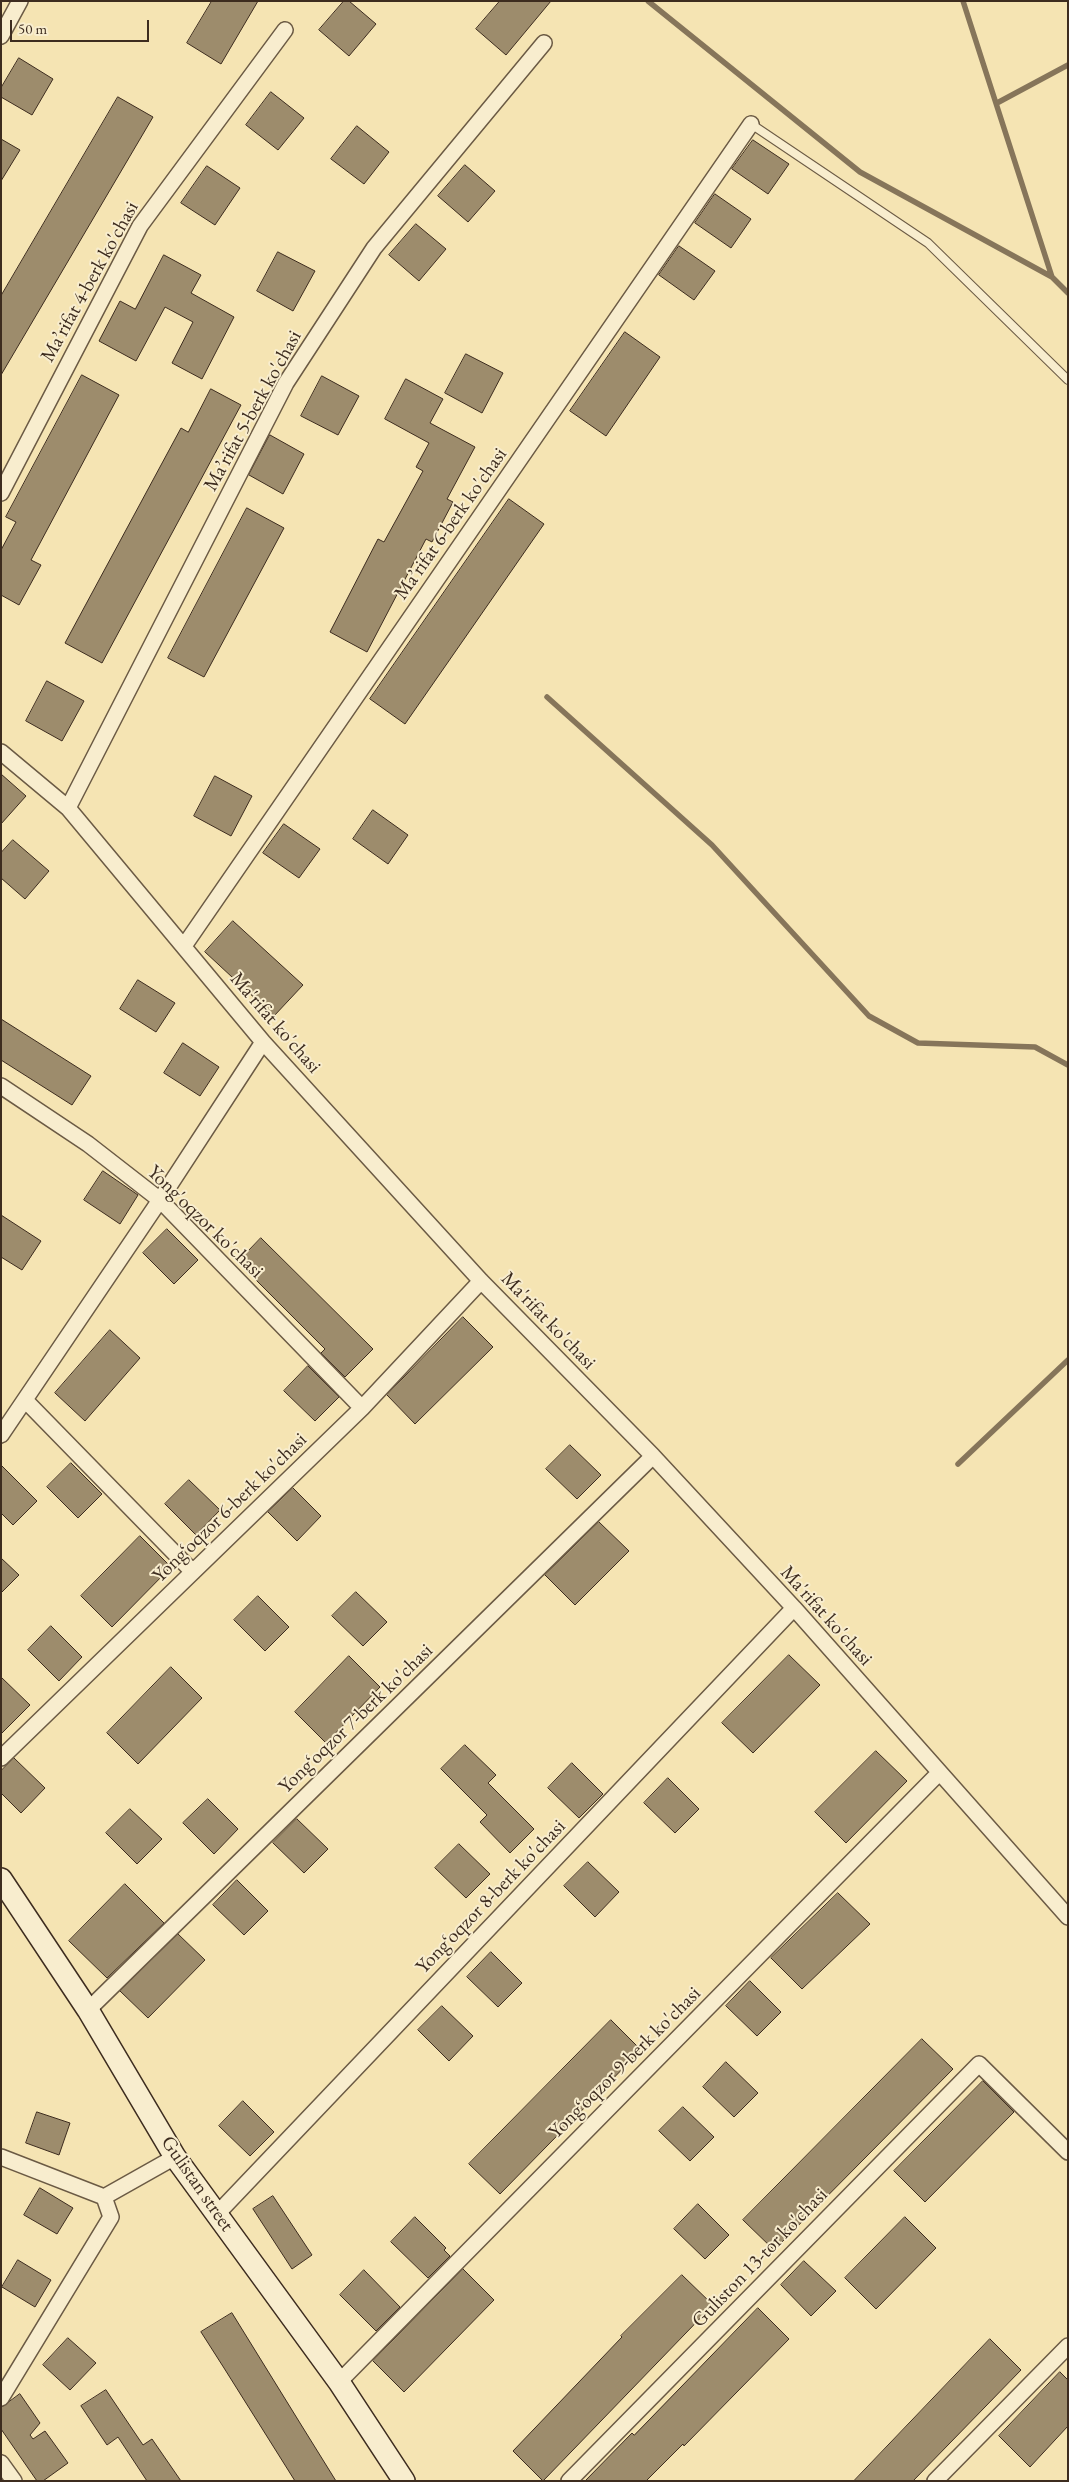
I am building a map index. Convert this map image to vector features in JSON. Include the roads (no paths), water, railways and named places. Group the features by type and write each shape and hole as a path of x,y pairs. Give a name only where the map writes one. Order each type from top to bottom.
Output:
{"main road":[{"name":"Gulistan street","path":"1,1880 88,2010 175,2157 339,2382 404,2481"}],"street":[{"path":"1,36 20,1"},
{"name":"Ma’rifat 4-berk ko'chasi","path":"1,492 140,226 285,30"},
{"name":"Ma’rifat 5-berk ko'chasi","path":"68,808 286,383 374,248 544,43"},
{"name":"Ma’rifat 6-berk ko'chasi","path":"184,946 751,124"},
{"name":"Ma'rifat ko'chasi","path":"1,752 68,808 263,1042 481,1281 653,1456 794,1608 1068,1917"},
{"path":"1,1435 160,1200 263,1042"},
{"name":"Yong'oqzor ko'chasi","path":"1,1086 88,1144 160,1200 362,1408"},
{"name":"Yong‘oqzor 6-berk ko'chasi","path":"1,1758 362,1408 481,1281"},
{"path":"25,1400 193,1572"},
{"name":"Yong‘oqzor 7-berk ko'chasi","path":"88,2010 653,1456"},
{"name":"Yong‘oqzor 8-berk ko'chasi","path":"217,2214 794,1608"},
{"name":"Yong‘oqzor 9-berk ko'chasi","path":"339,2382 939,1772"},
{"name":"Guliston 13-tor ko'chasi","path":"569,2481 979,2064 1068,2152"},
{"path":"1,2157 104,2197 111,2217 1,2398"},
{"path":"104,2197 175,2157"},
{"path":"935,2481 1068,2346"},
{"path":"1,2463 14,2481"}],"lane":[{"path":"751,124 928,243 1068,380"}],"waterway":[{"path":"648,1 860,172 1052,277 1068,293"},
{"path":"963,1 1052,277"},
{"path":"997,103 1068,65"},
{"path":"547,697 712,845 869,1016 918,1043 1035,1047 1068,1065"},
{"path":"958,1464 1068,1360"}]}
